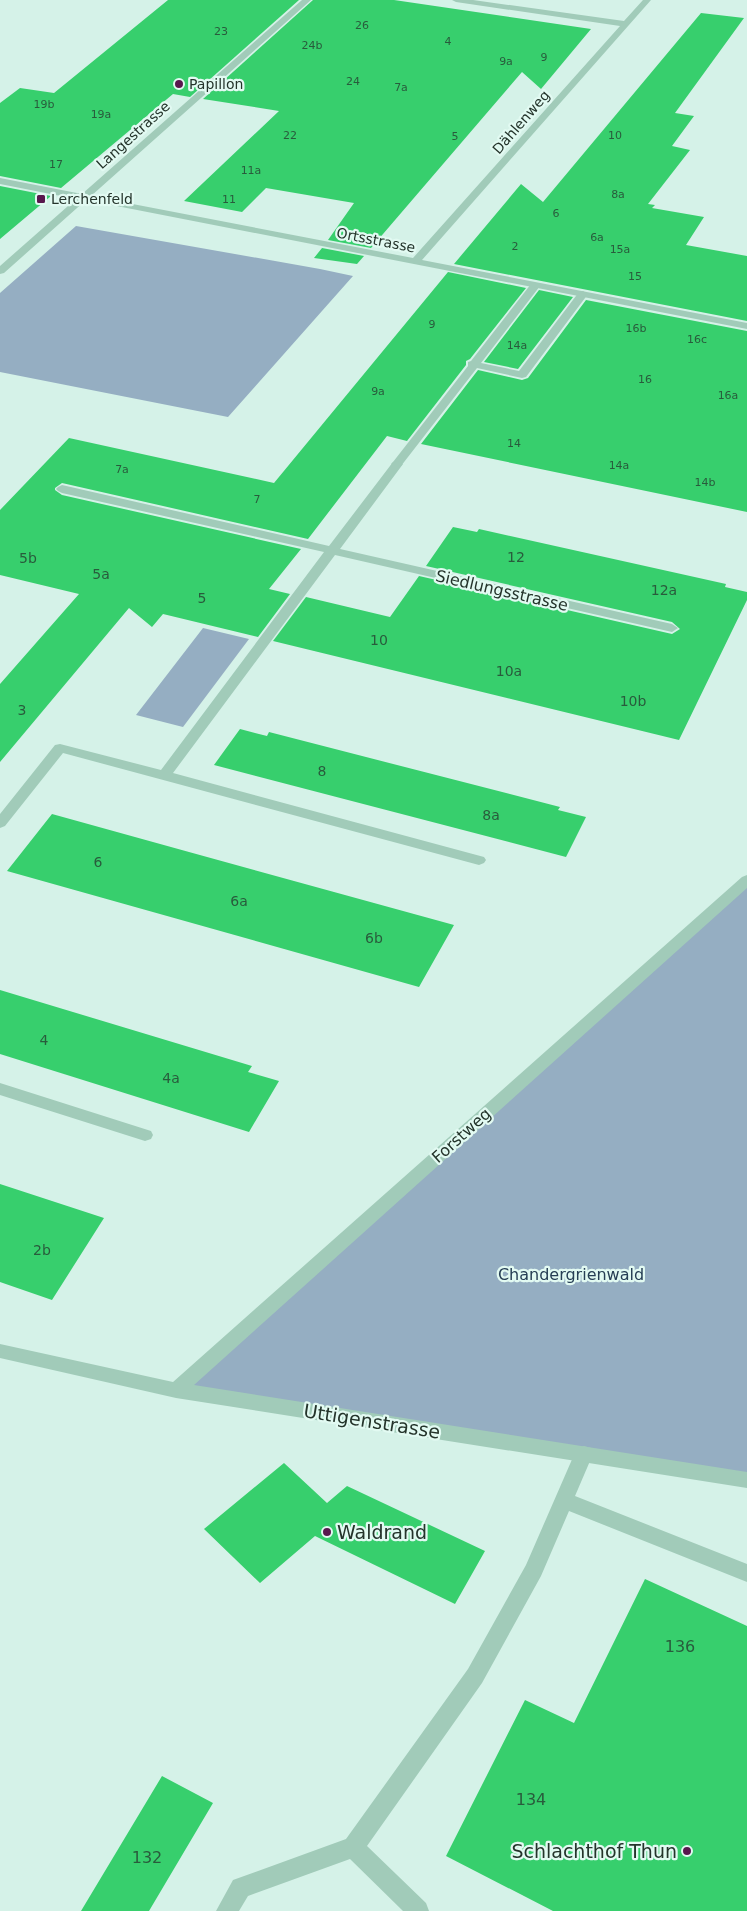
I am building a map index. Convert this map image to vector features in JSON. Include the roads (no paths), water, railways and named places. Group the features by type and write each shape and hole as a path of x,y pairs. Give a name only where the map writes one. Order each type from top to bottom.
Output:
{"street":[{"name":"Langestrasse","path":"0,271 306,0"},
{"path":"456,0 626,24"},
{"name":"Dählenweg","path":"416,262 647,0"},
{"name":"Ortsstrasse","path":"0,181 747,326"},
{"path":"164,775 472,364 535,286"},
{"path":"472,364 522,375 583,294"},
{"name":"Siedlungsstrasse","path":"62,490 672,628"},
{"path":"0,823 60,748 479,860"},
{"name":"Forstweg","path":"176,1390 747,880"},
{"path":"0,1089 145,1135"},
{"name":"Uttigenstrasse","path":"0,1351 176,1390 747,1480"},
{"path":"227,1911 241,1888 353,1847 475,1676 534,1570 584,1454"},
{"path":"564,1500 747,1573"},
{"path":"353,1847 418,1911"}],"place":[{"name":"Papillon","path":"179,84"},
{"name":"Lerchenfeld","path":"41,199"},
{"name":"Waldrand","path":"327,1532"},
{"name":"Schlachthof Thun","path":"687,1851"}],"park label":[{"name":"Chandergrienwald","path":"571,1274"}]}
